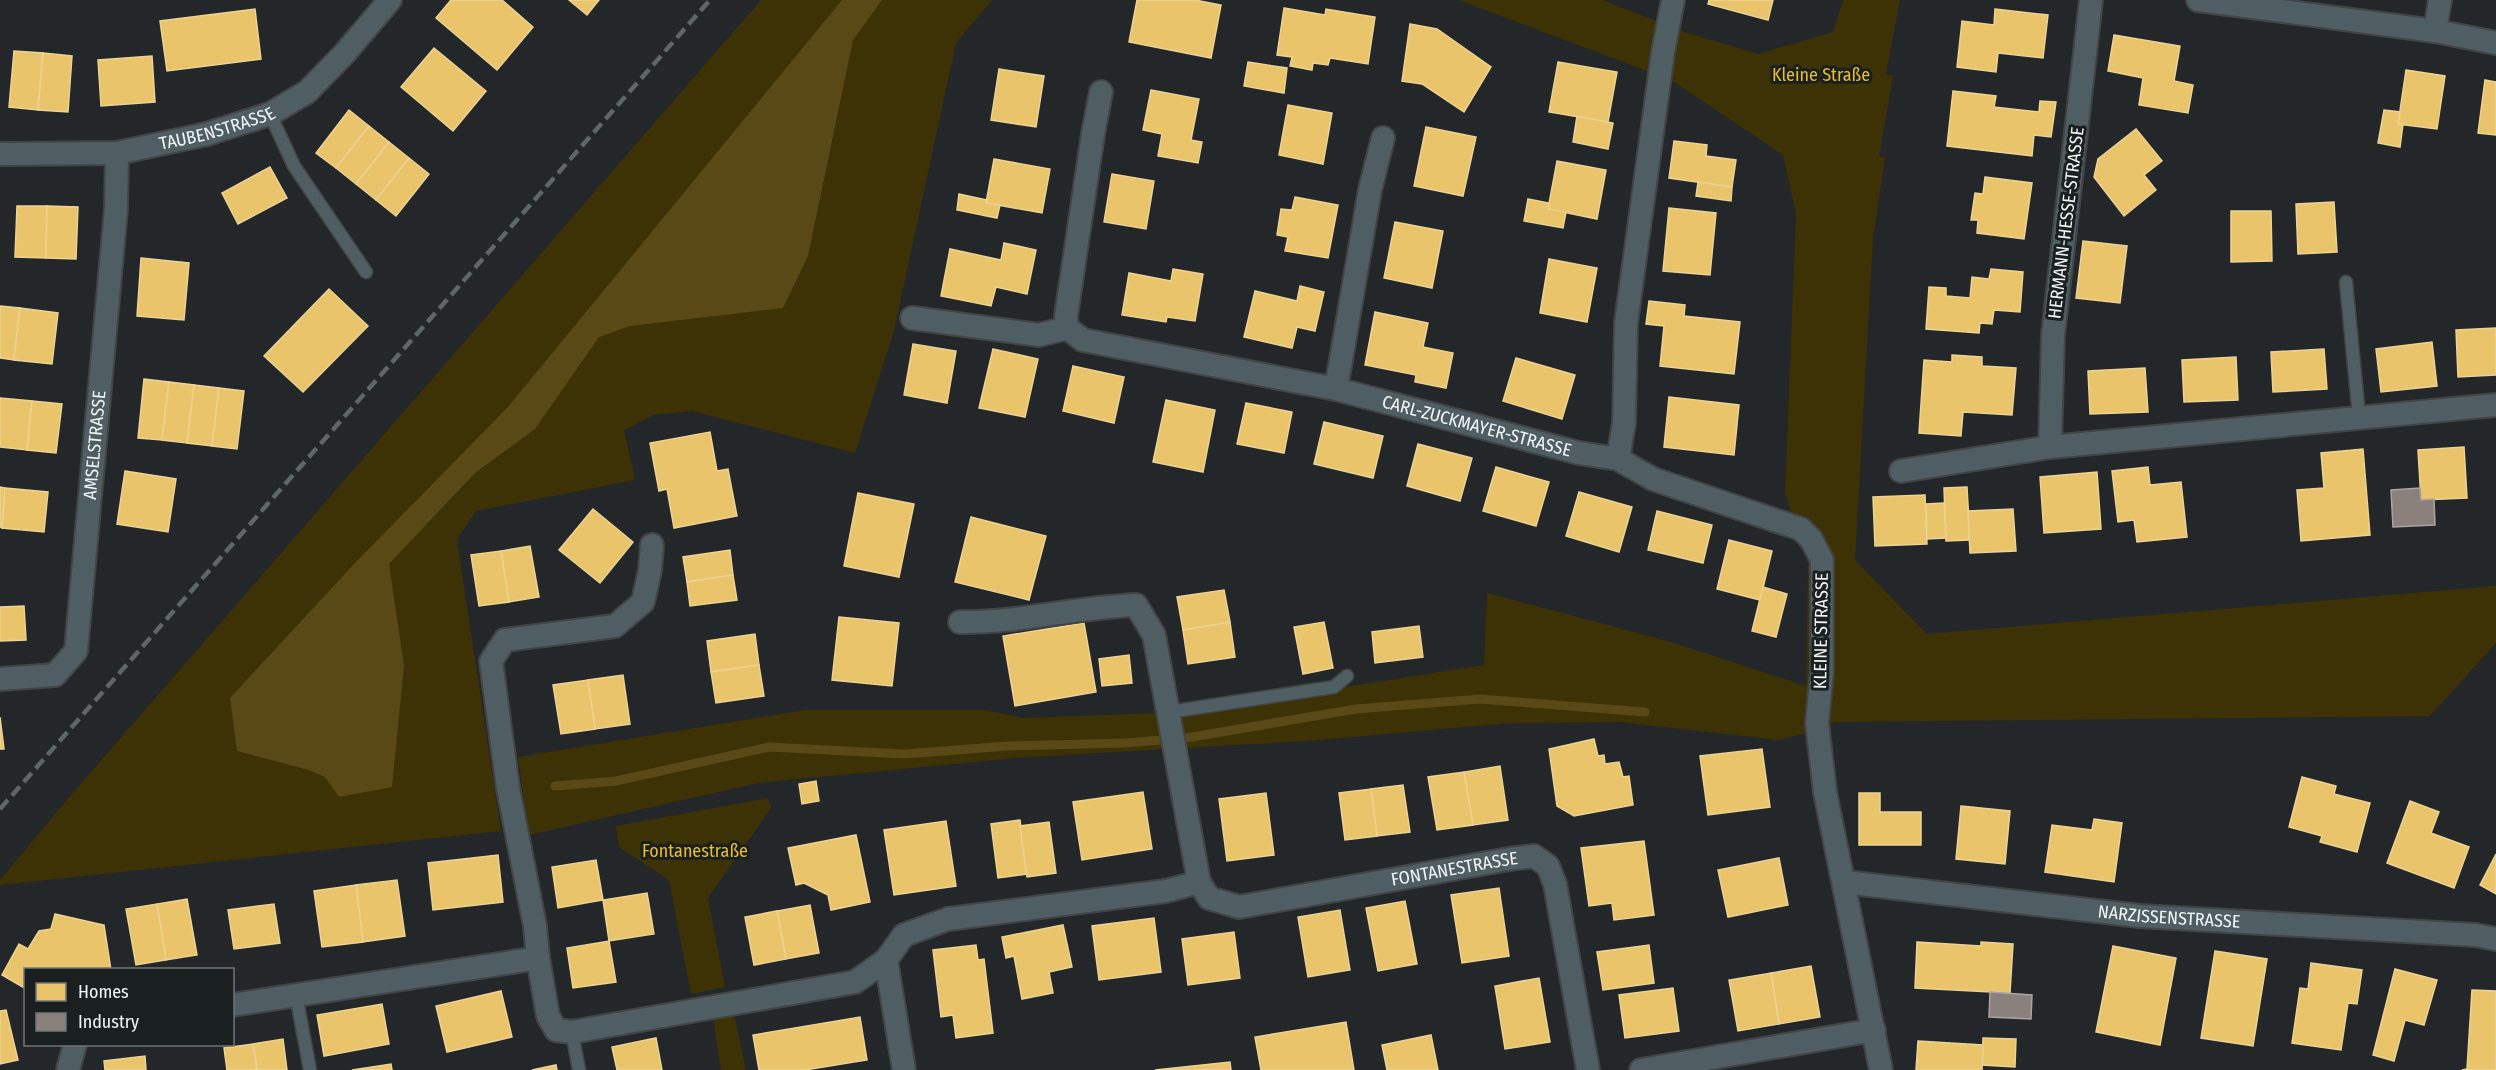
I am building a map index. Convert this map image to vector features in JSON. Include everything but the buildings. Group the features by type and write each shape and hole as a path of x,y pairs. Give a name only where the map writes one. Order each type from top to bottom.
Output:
{"street":[{"name":"TAUBENSTRASSE","path":"0,154 117,153 207,134 270,114 307,92 345,53 390,0"},
{"path":"1618,459 1624,423 1626,322 1663,52 1673,0"},
{"name":"HERMANN-HESSE-STRASSE","path":"2050,447 2053,335 2091,0"},
{"path":"2198,0 2435,31 2496,43"},
{"path":"2435,31 2440,0"},
{"path":"912,318 1039,335 1067,328 1066,316 1101,92"},
{"path":"1336,389 1370,190 1383,138"},
{"name":"AMSELSTRASSE","path":"0,679 55,675 76,651 116,209 117,153"},
{"name":"CARL-ZUCKMAYER-STRASSE","path":"1067,328 1083,340 1336,389 1579,453 1618,459"},
{"path":"1901,471 2050,447 2496,405"},
{"name":"KLEINE STRASSE","path":"1618,459 1653,479 1801,529 1811,539 1822,560 1822,671 1817,723 1825,792 1881,1070"},
{"path":"652,545 650,570 643,602 615,626 505,639 491,661 508,788 548,1016 556,1030 572,1032 855,982 886,960 904,934 948,919 1166,891 1199,882 1154,635 1136,605 1103,606 995,622 960,622"},
{"name":"FONTANESTRASSE","path":"1199,882 1209,898 1239,907 1534,856 1548,866 1556,884 1588,1070"},
{"name":"NARZISSENSTRASSE","path":"1844,882 2140,916 2418,932 2496,939"},
{"path":"234,1005 538,958"},
{"path":"886,960 904,1070"},
{"path":"1641,1070 1874,1030"},
{"path":"68,1070 74,1046"}],"lane":[{"path":"270,114 294,166 366,272"},
{"path":"2346,282 2359,417"},
{"path":"1169,712 1334,687 1347,676"},
{"path":"296,995 310,1070"},
{"path":"572,1032 579,1070"}],"green space":[{"path":"761,0 992,0 956,43 894,331 855,453 692,411 654,415 624,430 635,480 476,511 457,540 501,831 0,885 0,880 65,802"},
{"name":"Kleine Straße","path":"1458,0 1602,0 1685,32 1758,54 1833,32 1843,0 1900,0 1886,74 1893,76 1879,156 1885,157 1873,240 1855,560 1927,634 2496,586 2496,643 2430,716 1834,722 1826,728 1779,740 1619,722 1511,723 1307,741 1027,757 758,783 529,835 518,757 805,710 986,710 1023,718 1185,712 1484,665 1487,593 1671,642 1806,686 1808,562 1785,493 1796,214 1783,155 1671,80"},
{"name":"Fontanestraße","path":"768,798 771,808 708,898 725,987 691,994 669,880 619,847 616,826"},
{"path":"732,1005 746,1070 721,1070 712,1012"}],"shaded area":[{"path":"842,0 882,0 853,40 808,256 783,308 630,326 599,337 535,429 475,473 389,564 404,666 392,787 339,797 325,777 309,770 237,751 230,698 354,564 508,407"}],"waterway":[{"path":"1186,738 1356,709 1480,699 1645,712"},
{"path":"555,786 616,781 769,747 905,754 1007,746 1162,740"}],"railway":[{"path":"0,809 710,0"}]}
